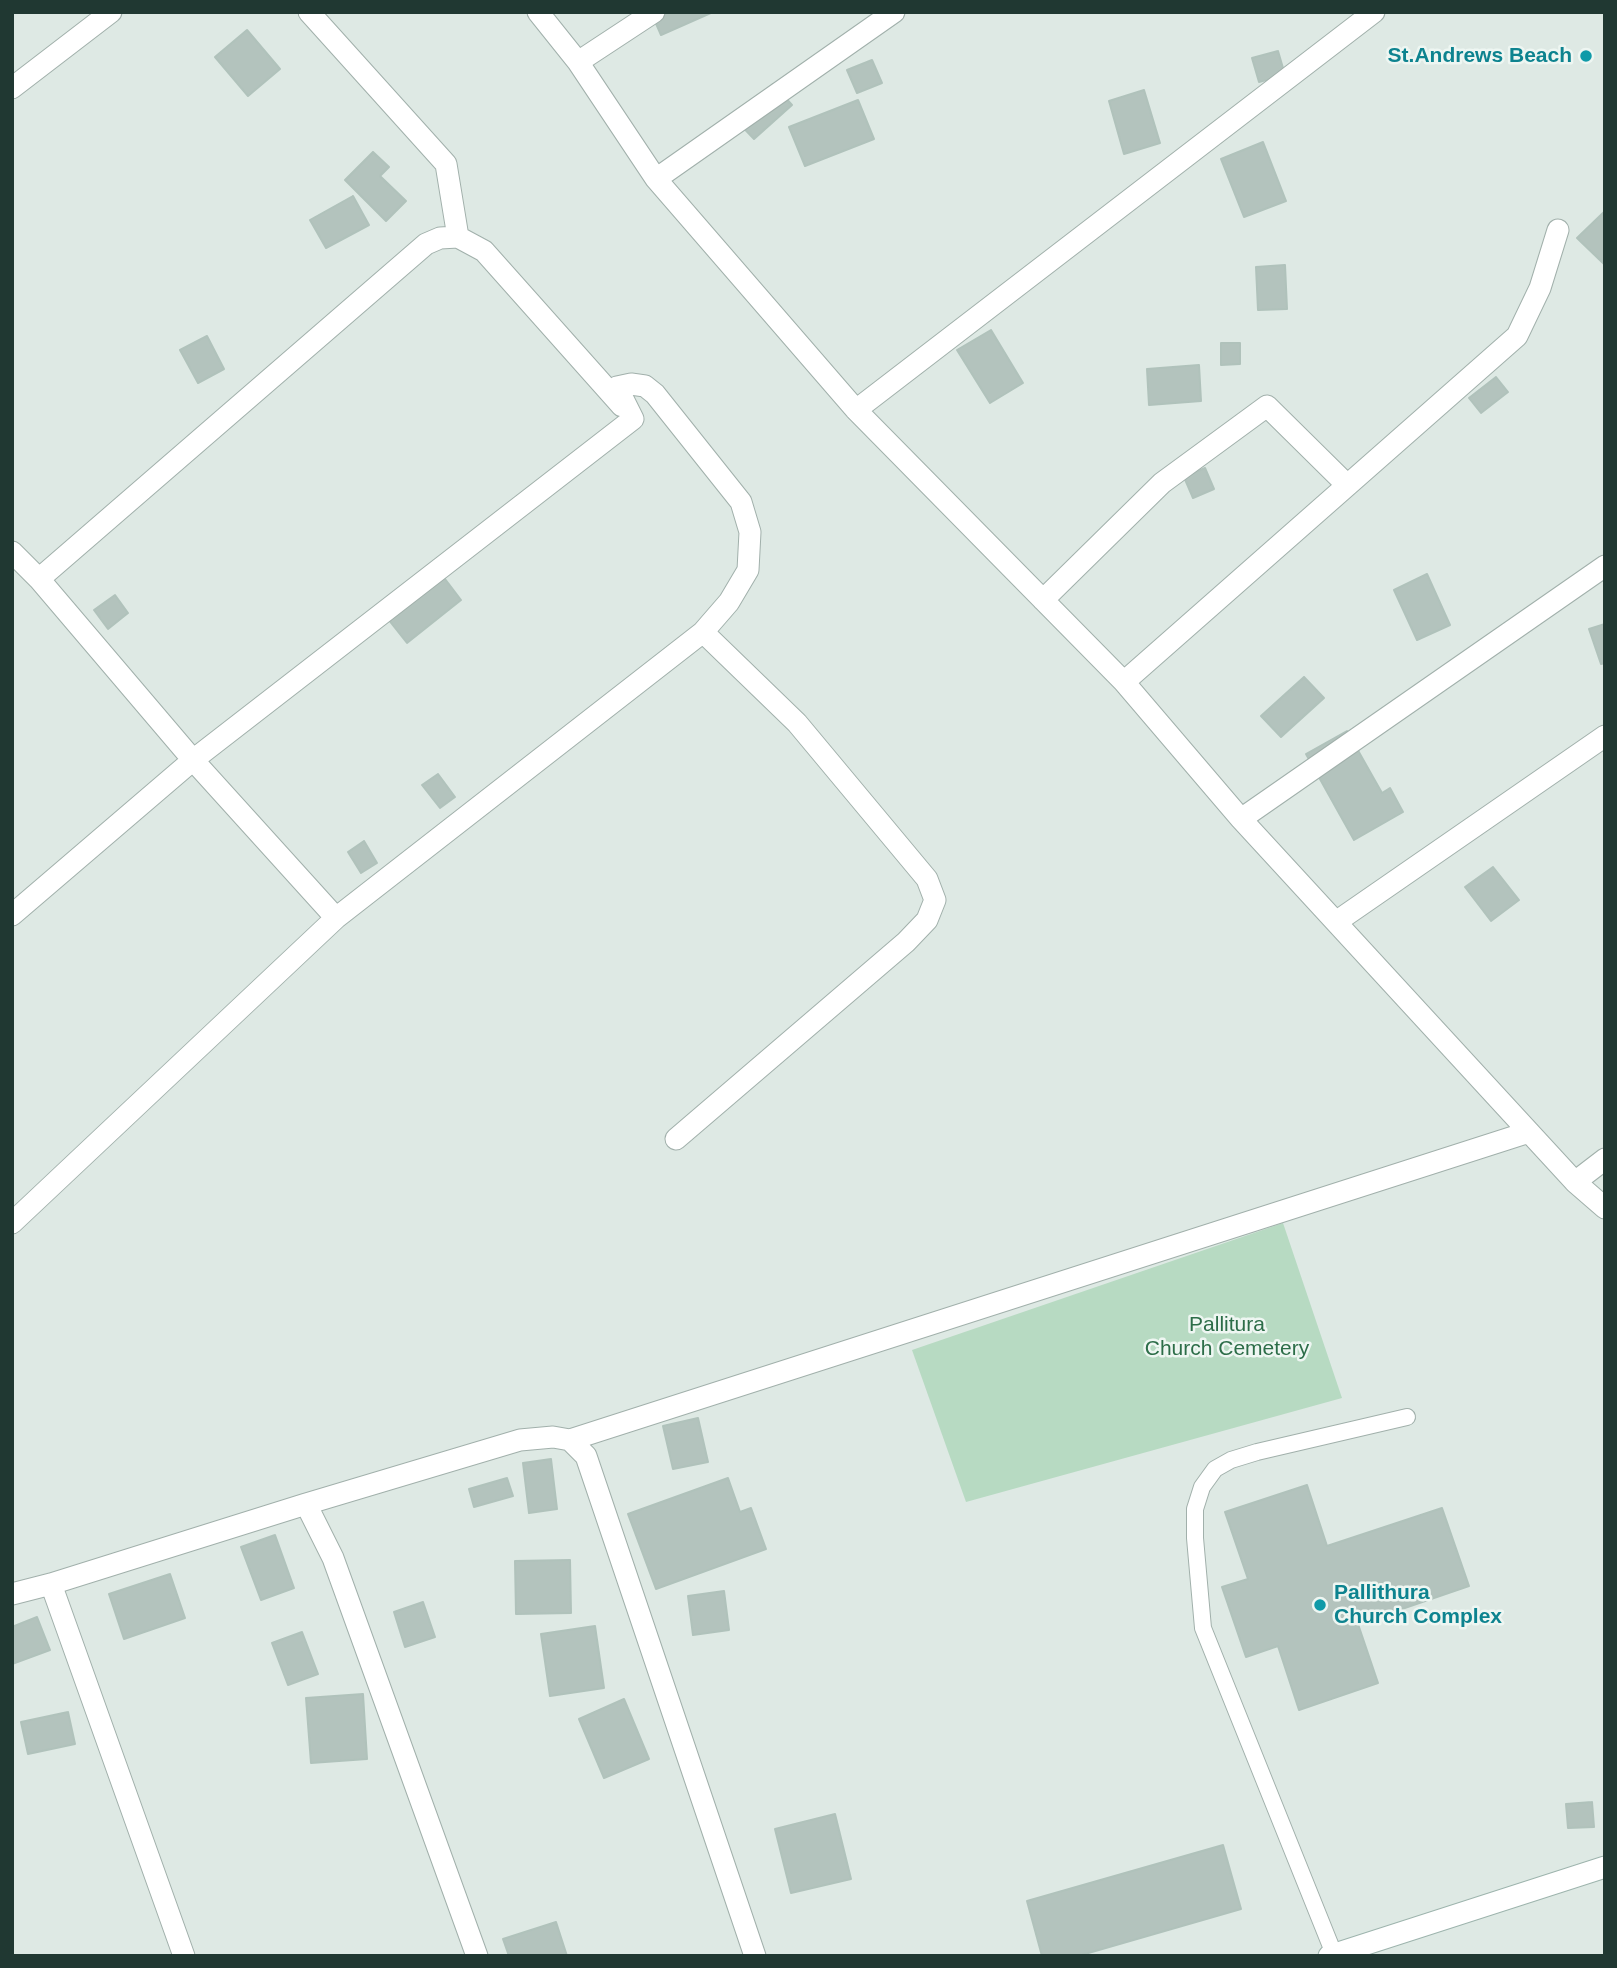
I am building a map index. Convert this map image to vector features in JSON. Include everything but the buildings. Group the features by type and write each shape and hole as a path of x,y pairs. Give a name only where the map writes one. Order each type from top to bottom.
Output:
{"street":[{"path":"12,88 111,12"},
{"path":"309,12 446,164 458,237"},
{"path":"538,12 578,62 656,178 856,410 1124,682 1241,818 1528,1132 1575,1182 1605,1208"},
{"path":"578,62 654,12"},
{"path":"656,178 894,12"},
{"path":"856,410 1374,12"},
{"path":"1124,682 1517,336 1541,288 1558,230"},
{"path":"39,579 426,244 440,238 458,237 484,251 633,419"},
{"path":"12,1223 336,918 703,632 729,602 748,570 750,532 741,502 655,394 645,386 631,384 617,387 633,419"},
{"path":"1043,600 1162,483 1267,405 1347,485"},
{"path":"12,915 193,760 633,419"},
{"path":"12,552 39,579 193,760 336,918"},
{"path":"1241,818 1605,565"},
{"path":"676,1139 906,942 927,920 935,900 927,879 797,723 703,632"},
{"path":"1336,922 1605,736"},
{"path":"12,1594 520,1440 552,1437 570,1440 1528,1132"},
{"path":"1575,1182 1605,1158"},
{"path":"570,1440 586,1456 755,1956"},
{"path":"306,1504 332,1558 477,1956"},
{"path":"51,1584 184,1956"},
{"path":"1333,1955 1605,1867"}],"lane":[{"path":"1333,1955 1203,1628 1195,1509 1202,1487 1215,1469 1231,1460 1257,1451 1407,1417"}],"green space":[{"name":"Pallitura Church Cemetery","path":"1283,1223 1342,1398 966,1502 912,1350"}],"place":[{"name":"St.Andrews Beach","path":"1586,56"},
{"name":"Pallithura Church Complex","path":"1320,1605"}]}
